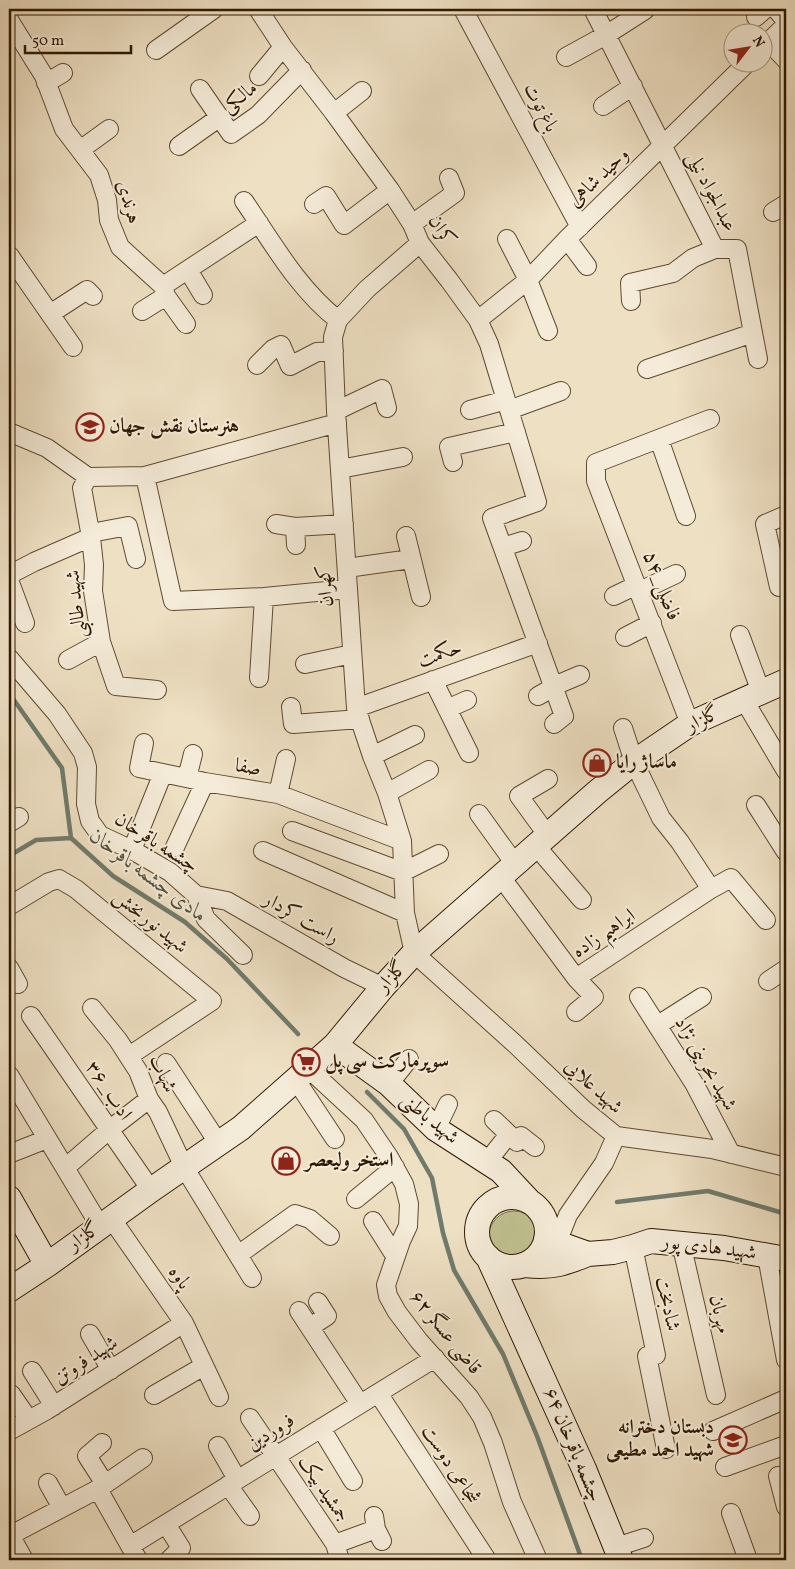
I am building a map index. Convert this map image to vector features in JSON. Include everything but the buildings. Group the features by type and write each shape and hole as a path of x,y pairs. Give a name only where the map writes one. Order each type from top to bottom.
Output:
{"street":[{"path":"156,50 214,9"},
{"name":"کران","path":"258,9 283,47 390,190 412,224 420,243 478,320 489,344 537,502 492,518 503,547"},
{"name":"باغ توت","path":"463,9 580,226"},
{"name":"عبدالجواد نیلی","path":"593,9 715,249 737,250 758,359"},
{"path":"776,9 786,21"},
{"path":"566,58 645,10"},
{"name":"هرندی","path":"9,20 46,83 64,129 99,175 107,200 109,220 120,246 165,291 186,324"},
{"path":"772,39 786,25"},
{"path":"259,76 283,47"},
{"path":"772,50 786,60"},
{"name":"مالکی","path":"179,146 220,117 231,134 258,115 302,70"},
{"path":"46,83 63,72"},
{"name":"وحید شاهی","path":"478,320 528,280 580,226 738,72"},
{"path":"603,106 633,86"},
{"path":"200,89 220,117"},
{"path":"334,113 362,91"},
{"path":"80,150 109,130"},
{"path":"412,224 455,193 449,178"},
{"path":"314,204 326,196 344,226 390,190"},
{"path":"244,201 300,283 325,310 338,320 367,289 420,243"},
{"path":"142,311 188,270 259,223"},
{"path":"506,239 528,280 548,331"},
{"path":"567,239 587,266"},
{"path":"631,301 630,283 673,273 693,258 715,249"},
{"path":"9,255 73,347"},
{"path":"188,270 203,295"},
{"path":"50,314 88,290 92,296"},
{"name":"کهران","path":"338,320 333,337 336,417 352,654 358,714 402,840 405,913 414,953"},
{"path":"647,369 753,333"},
{"path":"257,365 273,349 281,345 290,366 317,352 334,351"},
{"path":"9,432 48,448 88,477 144,476 336,417 382,389 387,408"},
{"path":"470,410 507,405 561,391"},
{"path":"686,516 658,439 710,419"},
{"path":"453,462 449,447 516,432"},
{"name":"۵۴_فاضلی","path":"658,439 596,463 596,480 690,724"},
{"path":"340,469 403,457"},
{"path":"144,476 173,601 264,597 348,589"},
{"name":"شهید طالبی","path":"88,477 82,488 91,535 94,591 101,642 116,686 157,690"},
{"path":"779,588 765,524 786,515"},
{"path":"276,524 295,526 344,524"},
{"path":"9,576 91,535 128,526 136,560"},
{"path":"295,526 296,545"},
{"path":"406,536 420,597"},
{"path":"522,541 503,547 564,716 554,724"},
{"path":"347,568 411,559"},
{"path":"614,596 676,574"},
{"path":"9,580 25,623"},
{"path":"259,678 264,597"},
{"path":"625,637 652,624"},
{"path":"740,634 752,696 786,771"},
{"path":"68,660 101,642"},
{"name":"حکمت","path":"291,707 293,724 358,714 433,680 538,643"},
{"path":"305,664 352,654"},
{"name":"چشمه باقرخان","path":"9,658 57,714 83,753 87,767 86,804 90,821 100,835 132,850 170,872 196,895 206,919 243,955"},
{"path":"538,696 580,675"},
{"path":"433,680 469,753"},
{"name":"گلزار","path":"9,1290 241,1128 335,1045 414,953 597,792 634,762 690,724 786,681"},
{"path":"447,709 467,700"},
{"path":"623,728 634,762 661,818 680,842 711,888"},
{"path":"372,756 415,735"},
{"name":"صفا","path":"144,743 139,768 278,794 402,840"},
{"path":"187,778 193,754"},
{"path":"278,794 286,759"},
{"path":"387,793 429,770"},
{"path":"132,850 163,773"},
{"path":"548,779 519,796 542,841 582,900"},
{"path":"175,847 206,782"},
{"path":"756,805 786,852"},
{"name":"ابراهیم زاده","path":"479,814 508,871 576,978 711,888 731,878 766,920"},
{"path":"292,831 403,872 438,854"},
{"path":"263,850 405,913"},
{"name":"شهید نوربخش","path":"9,906 59,878 76,889 212,1001 129,1056"},
{"name":"راست کردار","path":"196,895 227,901 344,968 383,987"},
{"name":"شهید علایی","path":"414,953 514,1043 583,1109 616,1136 712,1149 786,1167"},
{"path":"9,968 18,984"},
{"path":"768,981 786,969"},
{"path":"576,978 594,997 576,1012"},
{"name":"شهید بحرینی نژاد","path":"639,997 695,1085 731,1154"},
{"path":"658,1025 702,997"},
{"name":"شهاب","path":"92,1008 118,1040 138,1071 149,1100 158,1112 184,1167 252,1278"},
{"name":"۳۶_ادب","path":"31,1016 151,1190"},
{"name":"شهید باطنی","path":"335,1045 389,1084 436,1129 501,1171 530,1202"},
{"path":"389,1084 409,1059"},
{"path":"166,1063 218,1144"},
{"name":"پاوه","path":"9,1075 65,1168 184,1323 218,1397"},
{"path":"302,1075 335,1139"},
{"name":"قاضی عسگر ۶۲","path":"302,1075 364,1120 404,1184 409,1204 408,1226 395,1256 386,1285 388,1296 396,1312 469,1397 482,1417 493,1443 512,1502 538,1560"},
{"path":"65,1168 109,1130 149,1100"},
{"path":"436,1129 448,1104"},
{"path":"494,1120 517,1142 521,1136 535,1147"},
{"path":"484,1212 488,1190 482,1158 509,1134"},
{"path":"522,1330 516,1282 524,1265 535,1259 552,1241 604,1163 616,1136"},
{"path":"9,1154 48,1139"},
{"path":"356,1199 395,1167"},
{"path":"552,1241 544,1218 538,1209 530,1202 515,1197 500,1199 491,1204 479,1220 478,1239 481,1248 488,1257 504,1266 559,1265 588,1254"},
{"path":"9,1198 47,1265"},
{"path":"238,1255 295,1214 310,1219 330,1236"},
{"path":"373,1221 395,1256"},
{"name":"شهید هادی پور","path":"552,1241 588,1254 613,1252 651,1241 724,1248 777,1258"},
{"name":"مهربان","path":"682,1243 716,1395"},
{"name":"شادبخت","path":"634,1247 656,1355 647,1356 666,1449"},
{"path":"488,1257 522,1330"},
{"path":"777,1258 786,1360"},
{"path":"310,1327 327,1316 318,1302"},
{"path":"299,1311 360,1404"},
{"name":"شهید فروتن","path":"9,1432 54,1406 184,1323"},
{"name":"چشمه باقرخان ۶۴","path":"522,1330 584,1469 619,1554"},
{"path":"90,1334 111,1370"},
{"name":"فروردین","path":"134,1553 166,1524 435,1358"},
{"path":"154,1395 204,1366"},
{"path":"32,1370 54,1406"},
{"path":"11,1394 29,1420"},
{"name":"شجاعی دوست","path":"378,1394 487,1560"},
{"path":"713,1431 786,1399"},
{"name":"جمشید بیک","path":"250,1418 337,1552"},
{"path":"321,1428 353,1481"},
{"path":"102,1443 87,1456 134,1553"},
{"path":"725,1468 786,1445"},
{"path":"218,1446 232,1482 250,1516"},
{"path":"24,1560 9,1535 101,1486 143,1458"},
{"path":"778,1476 786,1507"},
{"path":"48,1483 62,1508"},
{"path":"731,1513 748,1560"},
{"path":"166,1524 181,1548 169,1560"},
{"path":"337,1552 377,1529"},
{"path":"619,1554 644,1538"}],"green space":[{"path":"509,1211 519,1211 532,1218 539,1231 539,1241 532,1254 519,1261 509,1261 500,1257 493,1250 489,1241 489,1231 493,1222 500,1215"}],"waterway":[{"name":"مادی چشمه باقرخان","path":"9,693 62,768 71,838 113,876 185,922 227,959 298,1034"},
{"path":"9,856 36,840 71,838"},
{"path":"367,1092 404,1129 432,1178 443,1233 454,1270 503,1354 537,1436 582,1560"},
{"path":"617,1202 708,1191 786,1214"}],"place":[{"name":"هنرستان نقش جهان","path":"90,427"},
{"name":"ماساژ رایا","path":"597,763"},
{"name":"سوپرمارکت سی پل","path":"306,1062"},
{"name":"استخر ولیعصر","path":"286,1161"},
{"name":"دبستان دخترانه شهید احمد مطیعی","path":"733,1440"}]}
